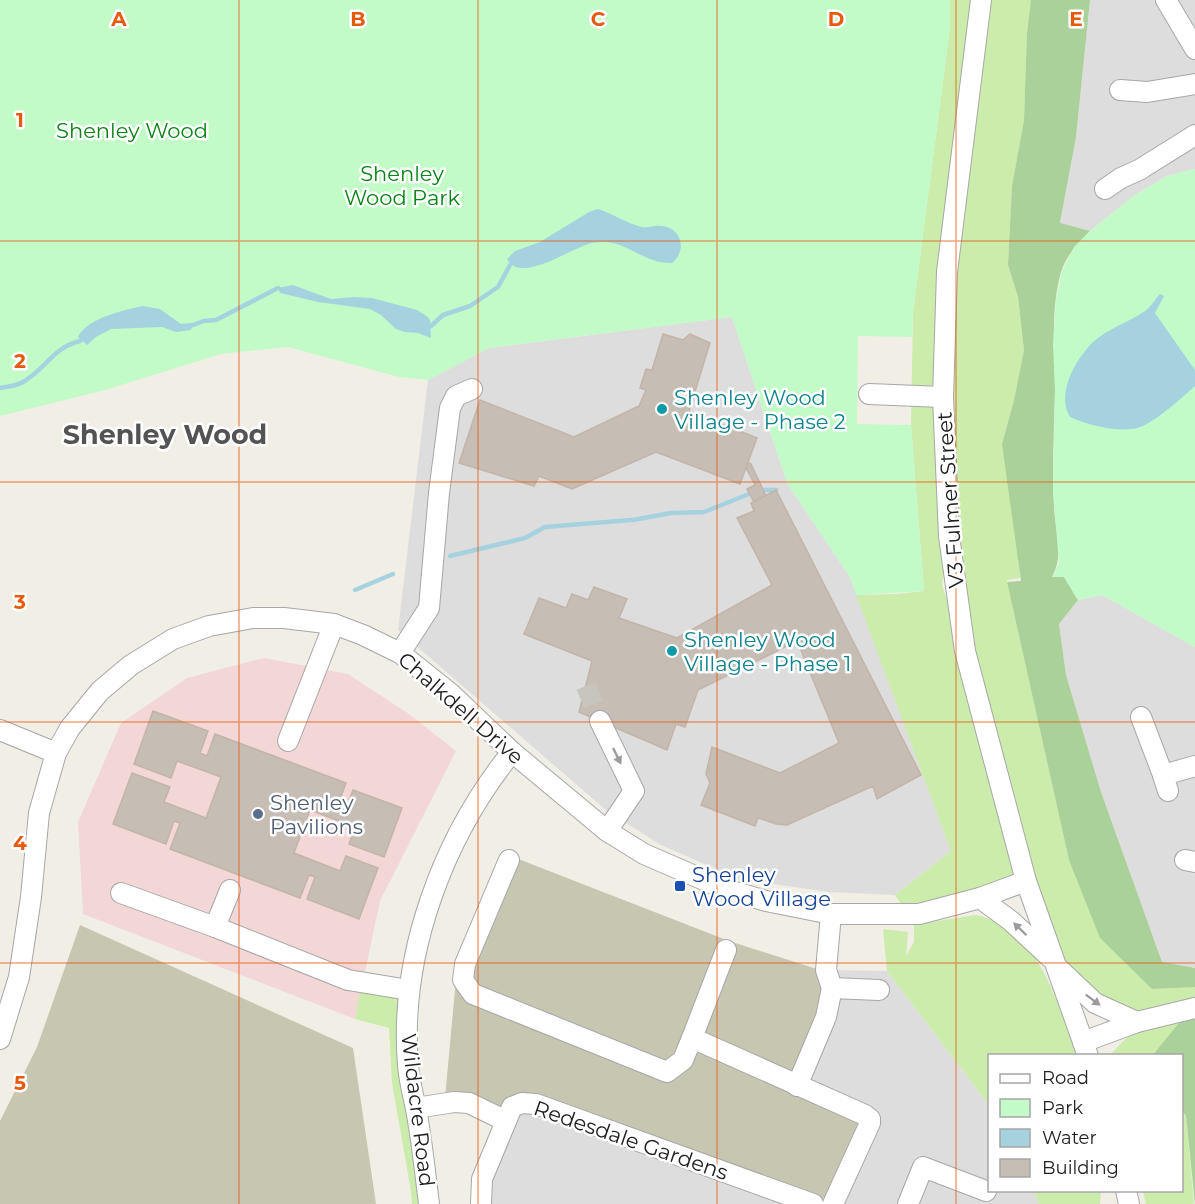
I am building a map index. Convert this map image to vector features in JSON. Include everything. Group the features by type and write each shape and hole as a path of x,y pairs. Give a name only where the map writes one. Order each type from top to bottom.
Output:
{"street":[{"name":"V3 Fulmer Street","path":"981,0 947,272 943,397 949,536 965,651 1026,881 1085,1049"},
{"path":"1166,0 1195,49"},
{"path":"1120,90 1147,92 1195,84"},
{"path":"1105,189 1121,177 1139,170 1195,135"},
{"path":"400,653 429,608 439,493 450,408 456,396 472,389"},
{"path":"869,394 943,397"},
{"name":"Chalkdell Drive","path":"0,1039 19,977 31,897 39,813 56,753 70,728 100,691 131,665 173,639 209,626 253,618 284,618 334,624 400,653 450,693 512,753 607,831 654,858 725,889 766,901 831,914 919,914 980,898 1026,881"},
{"path":"288,741 334,624"},
{"path":"1141,717 1165,783 1195,766"},
{"path":"600,721 634,791 607,831"},
{"path":"0,730 56,753"},
{"name":"Wildacre Road","path":"429,1204 408,1065 406,1028 409,990 427,911 443,868 472,808 491,778 512,753"},
{"path":"509,860 465,964 463,980 473,994 667,1072 683,1060 726,950"},
{"path":"215,927 230,890"},
{"path":"121,893 215,927 348,980 409,990"},
{"path":"980,898 1011,921 1095,1003 1137,1022"},
{"path":"797,1086 826,1017 832,988 826,970 831,914"},
{"path":"832,988 879,990"},
{"path":"1085,1049 1137,1022 1195,1008"},
{"path":"692,1038 870,1119 833,1204"},
{"path":"416,1108 454,1102 469,1103 506,1121"},
{"name":"Redesdale Gardens","path":"481,1204 482,1179 512,1107 522,1103 536,1104 813,1204"},
{"path":"908,1204 923,1167 986,1193"}],"shaded area":[{"path":"1090,0 1195,0 1195,169 1167,176 1135,195 1090,231 1060,224 1076,137"},
{"name":"Shenley Wood Village","path":"732,317 787,483 850,577 951,851 895,895 829,892 739,879 661,845 607,811 398,630 428,380 489,348"},
{"path":"1102,595 1195,647 1195,968 1162,962 1101,792 1066,675 1059,624 1078,600"},
{"name":"Shenley Pavilions","path":"264,658 348,674 409,714 456,751 380,901 355,1019 83,914 78,822 121,723 187,678"},
{"path":"503,853 729,941 820,970 826,987 791,1089 864,1120 828,1200 517,1093 501,1110 445,1098 456,979"},
{"path":"80,925 353,1048 376,1204 0,1204 0,1121 37,1047"},
{"path":"830,970 887,971 988,1104 988,1192 1034,1192 1039,1204 838,1204 803,1084"},
{"path":"522,1108 802,1204 486,1204 484,1181"}],"green space":[{"name":"Shenley Wood Park","path":"0,0 950,0 950,27 913,312 912,337 858,336 857,424 911,425 924,591 856,595 850,577 787,483 732,317 489,348 428,380 399,377 288,347 221,354 105,390 0,416"},
{"path":"950,0 981,0 947,272 949,536 942,585 964,648 950,416 957,265 991,0 1031,0 1027,33 1024,120 1012,186 1008,265 1018,297 1024,350 1002,444 1020,578 1007,580 1007,582 1069,860 1152,989 1195,987 1195,1011 1153,1054 1111,1054 1154,1009 1127,1011 1095,1003 1057,968 1026,881 907,913 895,895 951,851 856,595 924,591 911,425 913,312 950,27"},
{"path":"1031,0 1090,0 1076,137 1060,223 1090,231 1073,250 1063,266 1054,317 1053,491 1059,550 1052,577 1064,577 1078,600 1059,624 1066,675 1101,792 1162,962 1195,968 1195,987 1152,989 1100,938 1069,860 1007,582 1021,581 1002,444 1024,350 1018,297 1008,265 1012,186 1024,120 1027,33"},
{"path":"1195,169 1195,647 1102,595 1078,600 1064,577 1052,577 1059,563 1053,492 1055,390 1053,344 1056,300 1062,271 1074,247 1135,195 1167,176"},
{"path":"976,915 998,923 1016,935 1030,951 1053,991 1076,1054 988,1054 988,1104 887,971 883,929 908,932 906,956 914,942 914,923"},
{"path":"361,988 408,995 429,1204 412,1204 392,1083 389,1028 355,1019"},
{"path":"1195,1011 1195,1204 1186,1116 1183,1112 1183,1054 1154,1054 1188,1012"},
{"path":"1183,1114 1186,1116 1194,1204 1146,1204 1143,1192 1183,1192"},
{"path":"1035,1192 1101,1192 1100,1204 1039,1204"}],"water":[{"path":"598,209 642,227 661,226 673,230 681,246 677,258 672,263 661,262 614,243 604,242 583,246 535,266 523,268 514,266 507,259 515,251 540,242 589,212"},
{"path":"293,285 331,299 372,298 417,310 430,320 431,338 396,329 381,315 370,309 318,302 280,293 278,288"},
{"path":"1160,294 1164,296 1155,313 1195,370 1195,386 1170,408 1135,429 1106,428 1070,417 1066,408 1066,388 1074,368 1086,349 1111,329 1145,311"},
{"path":"143,306 160,309 181,324 192,323 191,330 176,332 162,327 111,329 87,345 78,337 83,330 98,320"}],"building":[{"name":"Shenley Wood Village - Phase 2","path":"663,334 683,340 690,334 710,343 689,411 757,438 740,484 656,452 572,489 539,476 534,486 459,463 480,400 574,437 639,406 646,390 640,388 646,369 652,370"},
{"path":"748,462 766,496 754,502 747,489 755,485 746,468"},
{"name":"Shenley Wood Village - Phase 1","path":"776,490 921,775 877,799 873,786 787,825 758,818 755,826 701,805 710,783 706,774 712,747 780,773 839,743 797,641 698,690 685,727 676,724 667,750 579,712 592,661 524,634 539,598 566,608 572,594 588,600 594,587 627,599 619,618 677,638 772,585 737,518 754,511 751,503"},
{"name":"Shenley Pavilions","path":"153,711 208,731 200,753 207,756 215,734 346,783 337,807 345,810 353,790 402,808 384,857 349,844 355,827 310,810 294,853 340,871 346,856 378,868 359,919 307,899 315,877 309,875 300,898 170,849 180,823 174,821 166,844 113,824 132,773 170,787 164,802 206,818 221,777 177,761 171,778 134,764"}],"waterway":[{"path":"431,326 443,315 470,306 498,287 510,265"},
{"path":"193,325 216,320 278,288"},
{"path":"0,388 23,382 56,354 70,344 80,341"},
{"path":"763,490 776,490"},
{"path":"633,520 671,513 704,512 749,494"},
{"path":"450,556 525,538 545,527 631,520"},
{"path":"355,590 393,574"}],"tunnel":[{"path":"586,686 600,721"}],"place":[{"name":"Shenley Wood Village - Phase 2","path":"662,409"},
{"name":"Shenley Wood Village - Phase 1","path":"672,651"},
{"name":"Shenley Pavilions","path":"258,814"},
{"name":"Shenley Wood Village","path":"680,886"}],"district":[{"name":"Shenley Wood","path":"165,434"}]}
